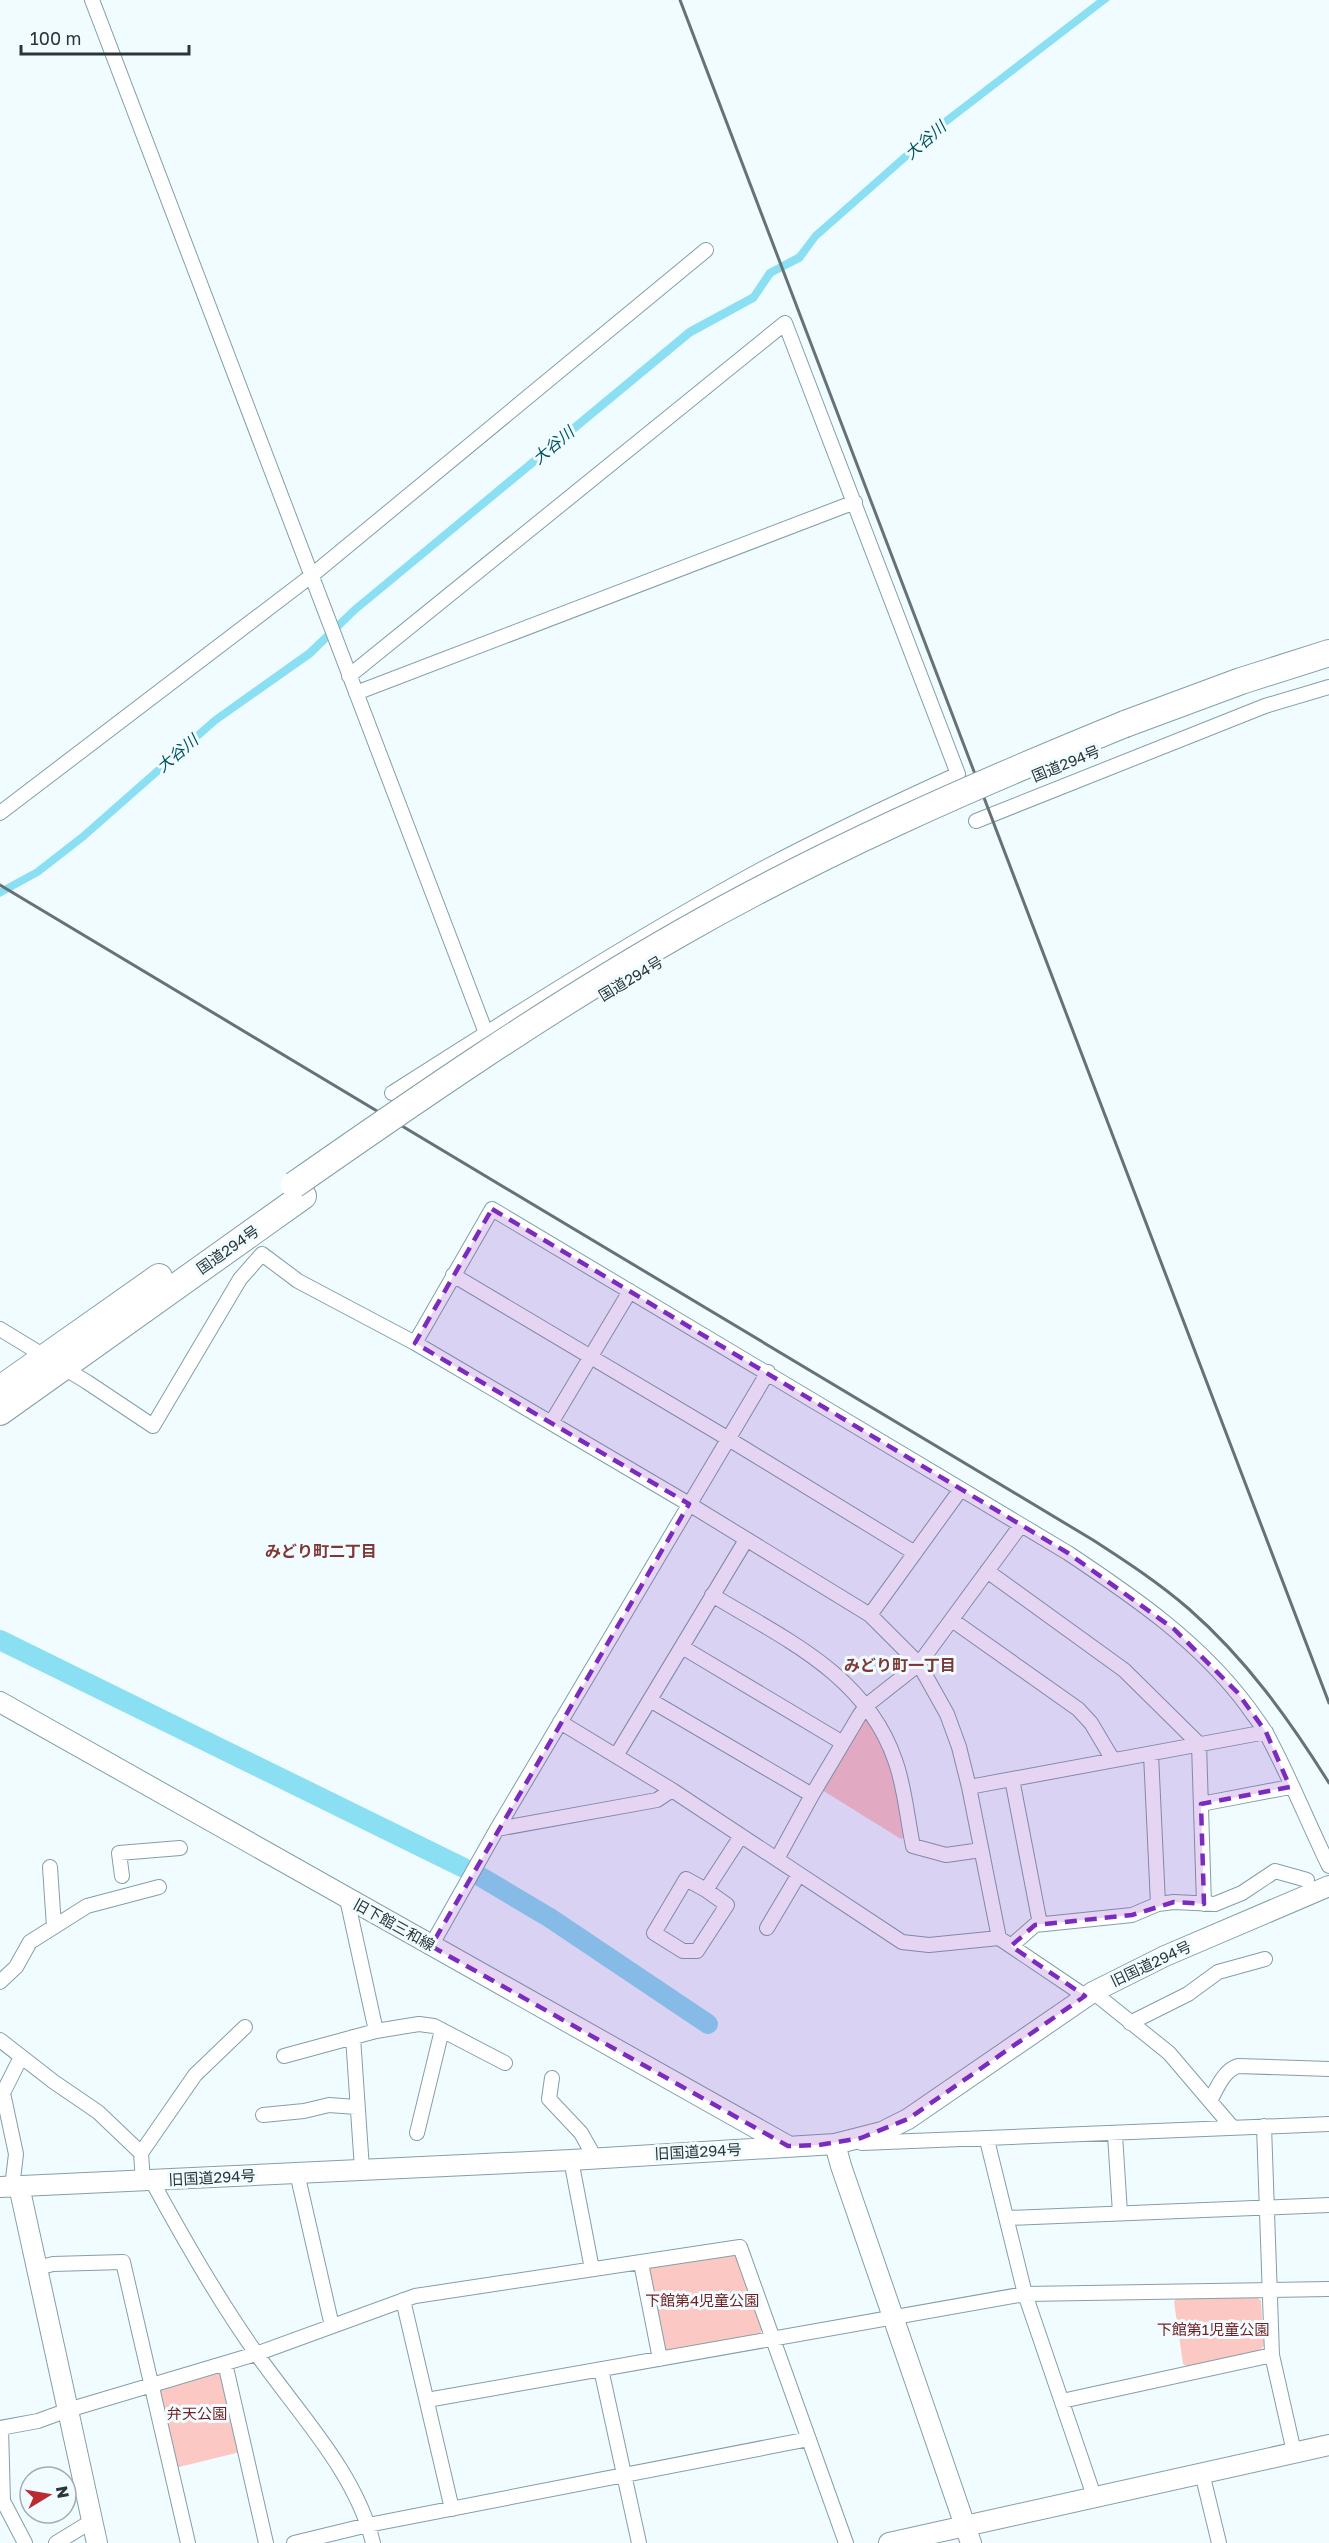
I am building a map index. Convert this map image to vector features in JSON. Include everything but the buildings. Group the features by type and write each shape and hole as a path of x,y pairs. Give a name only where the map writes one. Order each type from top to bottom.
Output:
{"highway":[{"name":"国道294号","path":"0,1413 54,1363 299,1190 537,1037 698,940 775,898 926,824 1128,731 1241,681 1329,653"},
{"name":"国道294号","path":"1128,731 1329,668"},
{"name":"国道294号","path":"0,1389 54,1363"}],"street":[{"path":"92,0 486,1034"},
{"path":"0,813 313,579 706,250"},
{"path":"347,669 785,322 958,774 857,821 731,886 590,968 392,1093"},
{"path":"356,693 855,502"},
{"path":"976,821 1265,706 1329,687"},
{"path":"415,1343 492,1209 1021,1525 1115,1584 1174,1629 1237,1692 1266,1732 1329,1866"},
{"path":"0,1329 153,1426 240,1279 262,1254 298,1281 415,1343 689,1504 870,1615 919,1664 947,1714 959,1747 981,1850 1005,1942 1089,1994 1169,2053 1232,2127"},
{"path":"453,1275 915,1553"},
{"path":"551,1423 630,1291"},
{"path":"431,1946 497,1828 768,1372"},
{"path":"870,1615 961,1489"},
{"path":"777,1859 812,1795 867,1706 919,1664 1021,1525"},
{"path":"616,1756 746,1540"},
{"path":"987,1571 1124,1670 1198,1744 1204,1904"},
{"path":"712,1595 826,1666 845,1681 867,1706 882,1728 897,1764 913,1846 946,1855 981,1850"},
{"path":"952,1620 1078,1708 1091,1723 1113,1760"},
{"path":"681,1647 843,1743"},
{"path":"650,1700 812,1795"},
{"name":"旧下館三和線","path":"0,1702 788,2146"},
{"path":"560,1722 672,1790 902,1942 929,1945 1005,1942 1040,1924 1132,1916 1158,1904 1174,1902 1215,1904 1242,1893 1275,1871 1307,1880"},
{"path":"969,1787 1266,1732"},
{"path":"1151,1754 1158,1904"},
{"path":"1012,1779 1040,1924"},
{"path":"1201,1804 1290,1787"},
{"path":"497,1828 657,1800 672,1790"},
{"path":"706,1890 741,1836"},
{"path":"122,1876 119,1853 180,1848"},
{"path":"50,1867 54,1927"},
{"path":"767,1928 799,1874"},
{"path":"687,1879 706,1890 727,1905 698,1951 683,1951 654,1933 687,1879"},
{"name":"旧国道294号","path":"10,2187 571,2160 836,2144 882,2132 908,2119 1089,1994 1166,1956 1329,1886"},
{"path":"0,1982 16,1967 30,1942 87,1906 159,1887"},
{"path":"347,1899 376,2031"},
{"path":"1130,2023 1188,1994 1218,1972 1265,1959"},
{"path":"284,2056 376,2031 419,2024 434,2026 505,2063"},
{"path":"141,2153 195,2075 245,2027"},
{"path":"417,2133 442,2030"},
{"path":"353,2037 362,2169"},
{"path":"0,2040 54,2082 98,2112 141,2153 148,2181 209,2284 256,2354 351,2484 373,2543"},
{"path":"21,2057 3,2092 16,2154 10,2187 37,2268 97,2543"},
{"path":"1210,2101 1231,2068 1238,2066 1329,2069"},
{"path":"552,2078 549,2099 581,2133 594,2152 595,2158"},
{"path":"263,2115 304,2111 329,2105 356,2107"},
{"path":"968,2534 841,2166 836,2144 1115,2135 1232,2127 1329,2124"},
{"path":"1264,2126 1272,2355 1294,2452"},
{"path":"1115,2135 1120,2213"},
{"path":"987,2140 1025,2294 1094,2496"},
{"path":"571,2160 592,2269"},
{"path":"297,2173 332,2326"},
{"path":"1007,2218 1329,2205"},
{"path":"25,2543 3,2501 0,2428 38,2421 256,2354 415,2296 740,2247 846,2543"},
{"path":"37,2268 53,2264 123,2262 188,2543"},
{"path":"641,2263 660,2358"},
{"path":"428,2400 1025,2294 1329,2289"},
{"path":"403,2300 452,2509"},
{"path":"1062,2401 1272,2355"},
{"path":"225,2363 266,2543"},
{"path":"601,2369 639,2543"},
{"path":"294,2543 368,2525 809,2439"},
{"path":"890,2543 968,2534 1094,2496 1329,2445"},
{"path":"1202,2473 1219,2543"},
{"path":"56,2543 92,2521"}],"highlighted area":[{"path":"492,1209 1068,1553 1174,1629 1237,1692 1266,1732 1290,1787 1201,1804 1204,1904 1174,1902 1132,1915 1035,1925 1011,1946 1085,1996 908,2119 861,2138 819,2145 788,2146 431,1946 689,1504 415,1343"}],"green space":[{"path":"869,1718 889,1756 906,1836 901,1839 822,1790 863,1719"},
{"name":"下館第4児童公園","path":"733,2254 739,2257 764,2326 760,2334 665,2350 660,2344 647,2267"},
{"name":"下館第1児童公園","path":"1255,2295 1261,2301 1264,2345 1257,2354 1190,2368 1183,2364 1174,2302 1177,2297"},
{"name":"弁天公園","path":"212,2368 222,2372 240,2452 175,2468 158,2394 162,2386"}],"water":[{"name":"大谷川","path":"1097,0 1110,0 945,127 818,239 802,261 773,276 756,301 692,336 357,613 312,657 218,723 85,840 40,875 0,897 0,888 35,869 80,834 213,717 307,650 352,607 688,328 751,294 767,270 797,254 813,233 940,121"}],"waterway":[{"path":"0,1640 464,1868"},
{"path":"481,1877 550,1918 708,2024"}],"railway":[{"path":"680,0 1329,1703"},
{"path":"0,885 1093,1540 1130,1565 1189,1609 1229,1648 1282,1713 1329,1783"}],"district":[{"name":"みどり町二丁目","path":"321,1551"},
{"name":"みどり町一丁目","path":"900,1665"}]}
